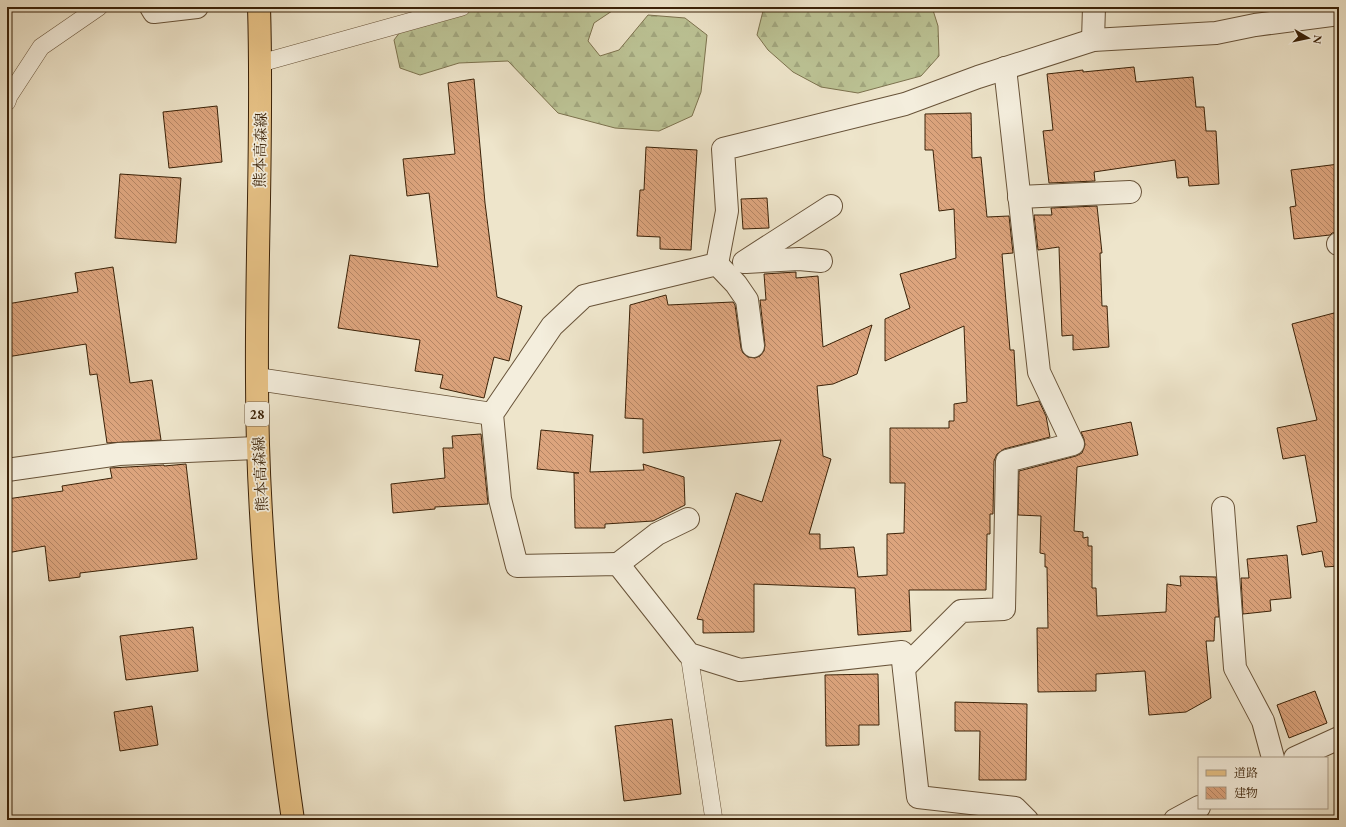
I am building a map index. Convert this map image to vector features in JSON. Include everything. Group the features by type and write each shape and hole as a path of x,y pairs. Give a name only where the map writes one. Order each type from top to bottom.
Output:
{"main road":[{"name":"熊本高森線","path":"259,7 261,63 257,379 258,448 266,594 280,733 293,820"}],"street":[{"path":"151,7 154,12 197,7"},
{"path":"1093,40 1094,7"},
{"path":"717,264 727,211 723,149 904,104 1005,68 1093,40 1216,33 1255,16 1339,14"},
{"path":"904,668 962,611 1004,609 1007,461 1073,444 1039,372 1005,68"},
{"path":"1019,197 1130,192"},
{"path":"744,262 831,206"},
{"path":"688,520 657,534 618,564 517,566 500,499 492,414 552,326 584,296 717,264 799,259 821,260"},
{"path":"717,264 736,284 747,300 753,346"},
{"path":"257,379 492,414"},
{"path":"7,470 119,454 258,448"},
{"path":"1223,508 1235,668 1263,721 1274,757"},
{"path":"618,564 689,654 740,670 902,652 918,797 1016,808 1027,820"},
{"path":"1297,757 1339,738"},
{"path":"1175,820 1198,808"}],"lane":[{"path":"7,102 9,96 41,47 99,7"},
{"path":"261,63 462,7"},
{"path":"689,654 714,820"}],"green space":[{"path":"419,7 618,7 594,23 588,41 600,56 619,50 648,15 685,18 707,35 701,92 692,116 659,131 615,128 558,113 508,61 459,63 420,75 400,68 394,40"},
{"path":"764,7 932,7 938,26 939,56 921,76 858,93 821,87 793,72 768,50 757,35"}],"building":[{"path":"1134,67 1136,82 1193,77 1196,107 1204,107 1206,131 1216,131 1219,184 1189,186 1188,177 1177,178 1175,160 1094,172 1095,181 1049,183 1043,131 1053,130 1047,74"},
{"path":"474,79 485,203 497,297 522,306 509,361 494,357 484,398 440,388 443,375 415,371 420,340 338,328 350,255 438,267 429,193 407,196 403,159 455,154 448,83"},
{"path":"217,106 222,162 169,168 163,112"},
{"path":"971,113 972,158 981,157 987,217 1009,216 1013,253 1002,254 1010,350 1014,350 1017,406 1039,401 1046,416 1050,437 1004,449 997,454 994,461 993,514 990,514 990,534 987,534 986,590 909,590 911,631 858,635 855,588 754,584 754,632 703,633 703,620 697,619 736,493 762,502 781,440 643,453 643,419 625,418 630,305 666,295 668,305 733,302 735,305 741,348 743,353 748,357 755,358 760,356 764,351 765,345 760,300 766,300 764,274 796,272 796,278 818,276 823,347 872,325 857,374 833,384 817,386 823,456 831,459 809,534 820,534 820,549 854,547 858,577 887,575 887,534 904,533 905,483 890,483 890,428 949,428 949,421 954,421 954,404 967,402 964,326 885,361 885,319 910,308 900,274 956,258 954,209 939,211 933,150 925,150 925,114"},
{"path":"646,147 697,150 691,250 660,249 660,237 637,236 640,190 644,190"},
{"path":"1339,164 1339,232 1332,233 1330,235 1294,239 1290,207 1296,206 1291,170"},
{"path":"120,174 181,178 176,243 115,238"},
{"path":"767,198 769,228 743,229 741,199"},
{"path":"1097,206 1102,253 1100,253 1102,306 1107,306 1109,347 1073,350 1073,335 1062,336 1059,247 1038,250 1034,215 1052,215 1051,208"},
{"path":"113,267 130,383 152,380 161,440 107,443 97,374 90,375 86,344 7,357 7,304 78,292 75,273"},
{"path":"1334,313 1339,334 1339,566 1325,567 1322,551 1302,555 1297,526 1317,522 1305,455 1283,459 1277,428 1317,420 1292,324"},
{"path":"1131,422 1138,455 1077,467 1074,531 1083,532 1083,538 1088,537 1088,546 1092,546 1092,588 1096,588 1097,616 1166,612 1167,584 1181,586 1180,576 1216,577 1219,617 1215,617 1214,641 1206,641 1211,698 1186,712 1149,715 1145,671 1096,674 1096,691 1038,692 1037,628 1048,628 1047,567 1045,567 1045,554 1040,553 1041,516 1018,515 1019,471 1076,456 1082,453 1085,445 1081,432"},
{"path":"541,430 593,435 590,472 644,470 643,464 684,477 685,505 653,521 605,524 605,528 575,528 574,473 579,473 537,469"},
{"path":"481,434 488,504 435,507 435,509 393,513 391,484 445,478 443,448 453,448 452,436"},
{"path":"186,464 197,559 80,573 80,577 49,581 45,546 7,553 7,499 63,491 62,486 112,478 110,468"},
{"path":"1287,555 1291,598 1270,600 1271,611 1243,614 1241,578 1249,578 1247,559"},
{"path":"193,627 198,671 126,680 120,636"},
{"path":"878,674 879,725 859,725 859,745 826,746 825,675"},
{"path":"1315,691 1327,723 1289,738 1277,705"},
{"path":"955,702 1027,704 1026,780 979,780 980,731 955,731"},
{"path":"152,706 158,745 120,751 114,712"},
{"path":"672,719 681,794 624,801 615,726"}]}
